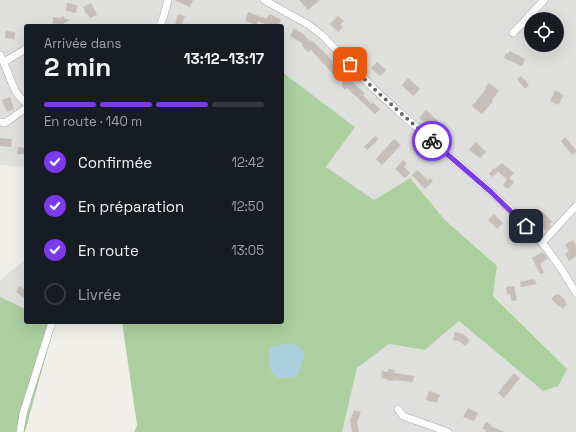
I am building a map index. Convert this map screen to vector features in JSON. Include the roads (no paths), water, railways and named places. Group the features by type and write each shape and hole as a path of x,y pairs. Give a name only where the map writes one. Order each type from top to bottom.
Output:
{"street":[{"path":"161,24 168,0"},
{"path":"264,0 309,25 323,36 373,88 518,217 542,243 562,270 576,293"},
{"path":"513,32 544,0"},
{"path":"24,50 2,59 15,90 24,102"},
{"path":"0,122 5,123 24,109"},
{"path":"542,243 576,206"},
{"path":"20,432 23,414 51,324"},
{"path":"398,409 403,416 448,432"}],"water":[{"path":"294,344 300,347 304,352 304,357 297,376 281,378 274,375 270,368 270,347"}]}
